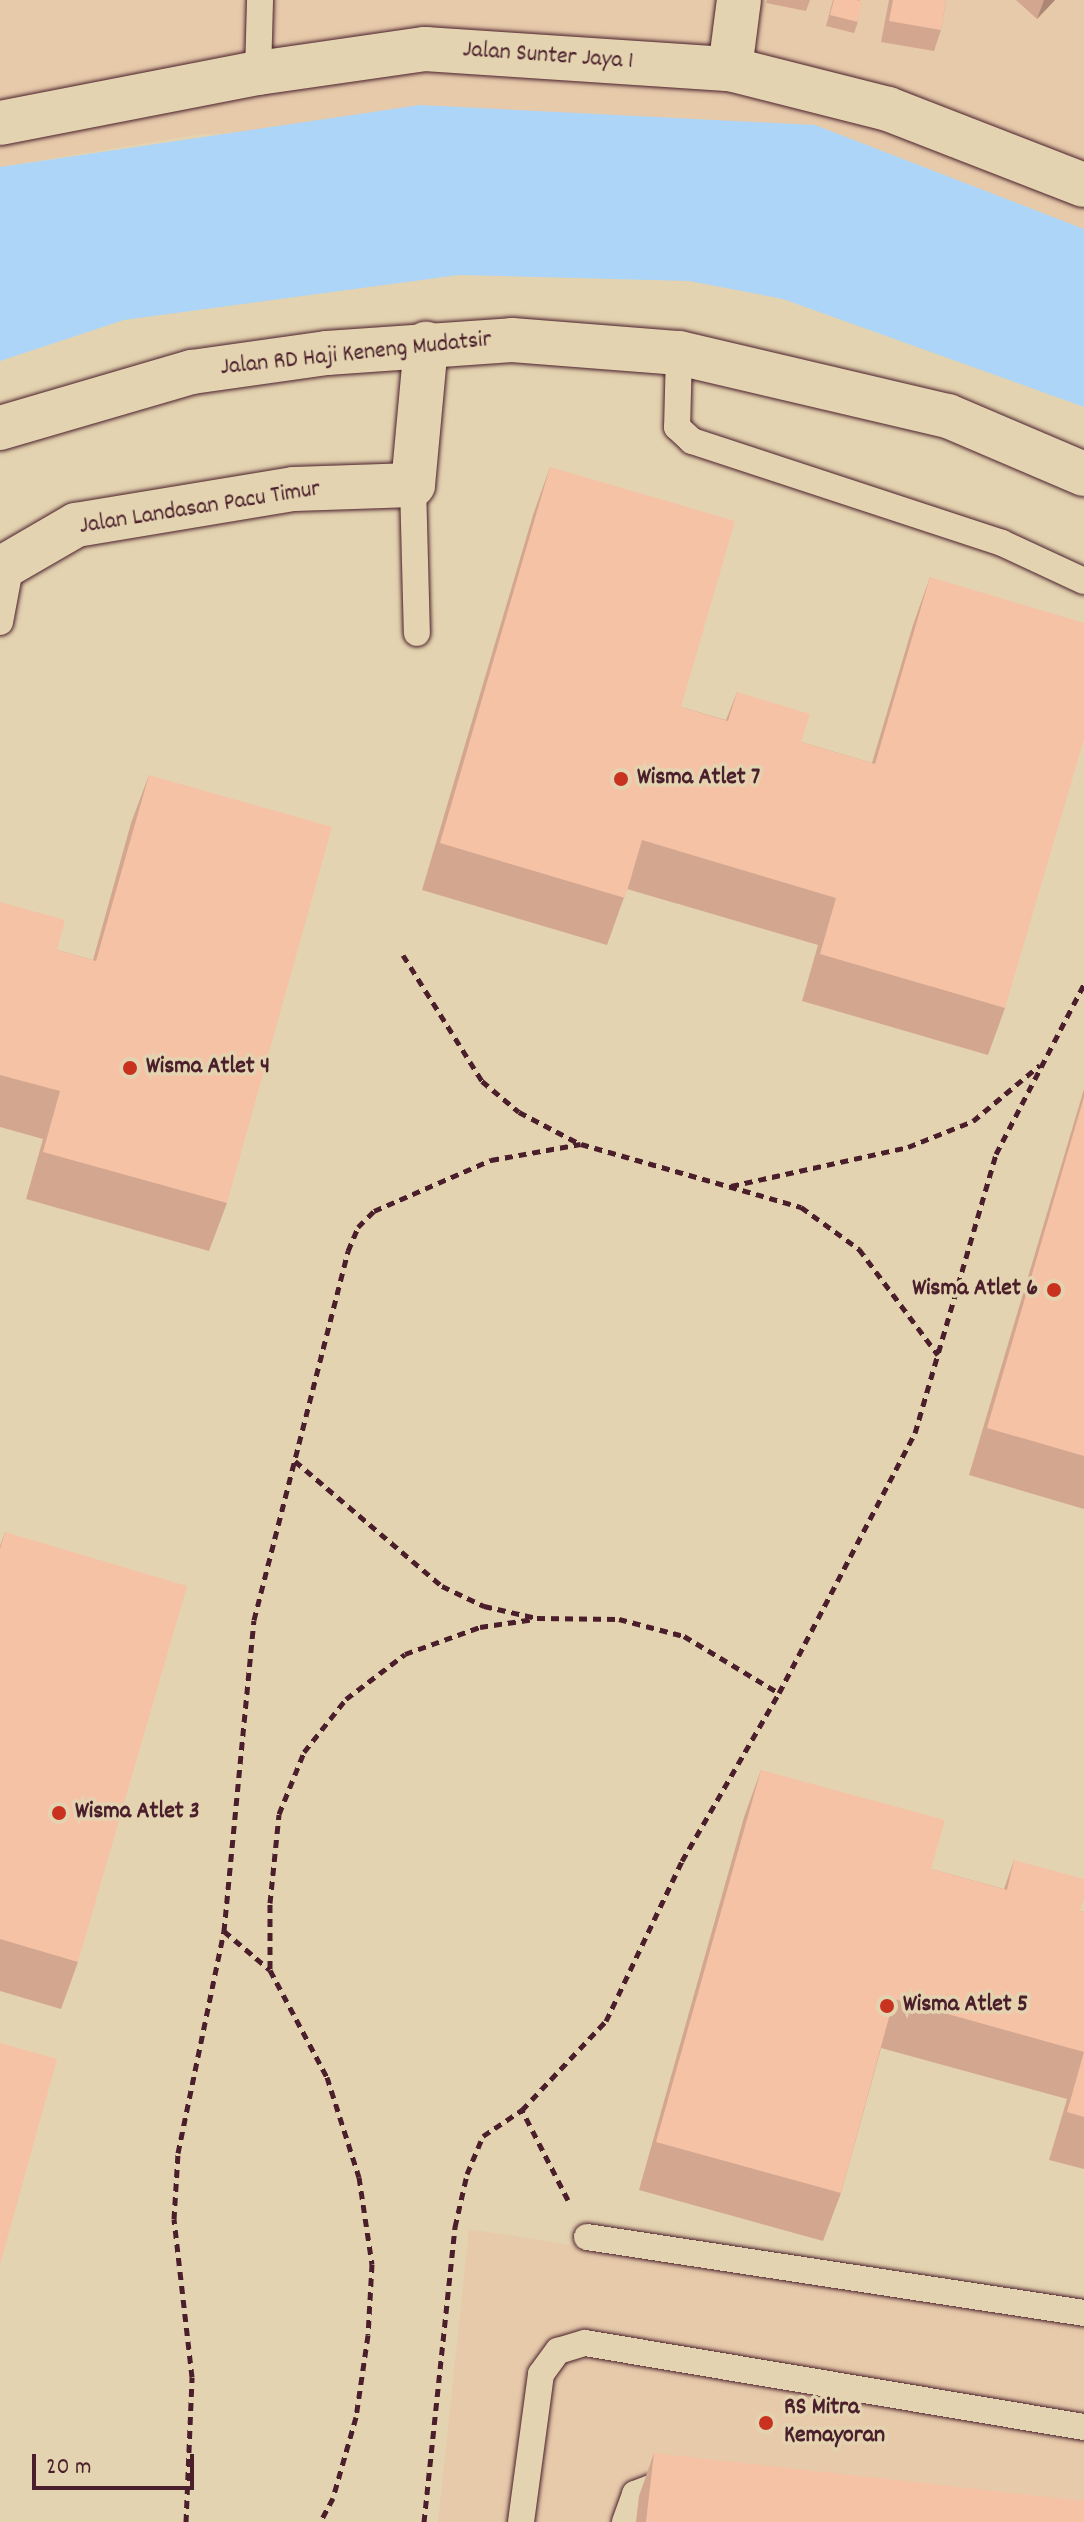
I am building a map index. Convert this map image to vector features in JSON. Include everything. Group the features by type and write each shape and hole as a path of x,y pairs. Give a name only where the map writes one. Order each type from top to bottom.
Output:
{"street":[{"path":"730,69 739,0"},
{"name":"Jalan Sunter Jaya 1","path":"0,123 258,73 425,49 730,69 888,109 1084,185"},
{"name":"Jalan RD Haji Keneng Mudatsir","path":"0,428 192,372 426,344 512,340 679,353 948,416 1084,474"},
{"path":"413,485 426,344"},
{"name":"Jalan Landasan Pacu Timur","path":"5,566 76,525 294,489 413,485"}],"lane":[{"path":"258,73 260,0"},
{"path":"679,353 677,427 692,441 1002,543 1084,581"},
{"path":"413,485 417,633"},
{"path":"0,622 5,566"},
{"path":"587,2237 1084,2313"},
{"path":"521,2522 541,2374 558,2351 585,2343 1084,2427"},
{"path":"625,2522 635,2494 651,2488 697,2493"}],"path":[{"path":"403,955 482,1081 519,1112 581,1144 801,1207 859,1249 938,1355"},
{"path":"424,2522 455,2227 464,2187 483,2136 522,2110 606,2021 682,1861 779,1693 915,1433 996,1154 1084,984"},
{"path":"728,1186 908,1147 973,1121 1044,1062"},
{"path":"186,2522 192,2377 174,2219 178,2153 224,1931 254,1620 358,1227 374,1211 491,1160 581,1144"},
{"path":"295,1461 442,1586 484,1606 537,1618"},
{"path":"270,1970 270,1903 279,1814 304,1752 346,1699 405,1654 480,1627 537,1618 619,1619 684,1636 779,1693"},
{"path":"224,1931 270,1970 327,2077 359,2177 372,2264 356,2417 333,2498 320,2522"},
{"path":"522,2110 587,2237"}],"shaded area":[{"path":"0,0 1084,0 1084,229 814,125 202,134 0,167"},
{"name":"RS Mitra Kemayoran","path":"469,2229 1084,2325 1084,2522 438,2522"}],"water":[{"path":"420,105 815,125 1084,229 1084,407 783,299 689,281 459,275 124,320 0,361 0,167"}],"building":[{"path":"834,0 862,1 858,22 830,15"},
{"path":"893,0 946,0 941,30 889,21"},
{"name":"Wisma Atlet 7","path":"550,467 735,521 681,707 728,721 737,692 810,714 801,742 875,764 930,577 1084,623 1084,739 1005,1008 820,954 836,898 642,840 625,898 440,843"},
{"name":"Wisma Atlet 4","path":"149,775 332,827 227,1203 43,1152 60,1091 0,1075 0,902 65,920 57,950 96,961"},
{"name":"Wisma Atlet 6","path":"1084,1097 1084,1456 987,1428"},
{"name":"Wisma Atlet 3","path":"5,1532 187,1586 78,1962 0,1939 0,1549"},
{"name":"Wisma Atlet 5","path":"761,1770 945,1820 931,1869 1007,1890 1014,1860 1084,1879 1080,1911 1084,1912 1084,2052 894,1999 841,2193 656,2142"},
{"path":"0,2043 57,2059 0,2265"},
{"path":"1084,2052 1084,2117 1067,2112"},
{"path":"654,2453 1084,2501 1084,2522 646,2522"}],"place":[{"name":"Wisma Atlet 7","path":"621,779"},
{"name":"Wisma Atlet 4","path":"130,1068"},
{"name":"Wisma Atlet 6","path":"1054,1290"},
{"name":"Wisma Atlet 3","path":"59,1813"},
{"name":"Wisma Atlet 5","path":"887,2006"},
{"name":"RS Mitra Kemayoran","path":"766,2423"}]}
